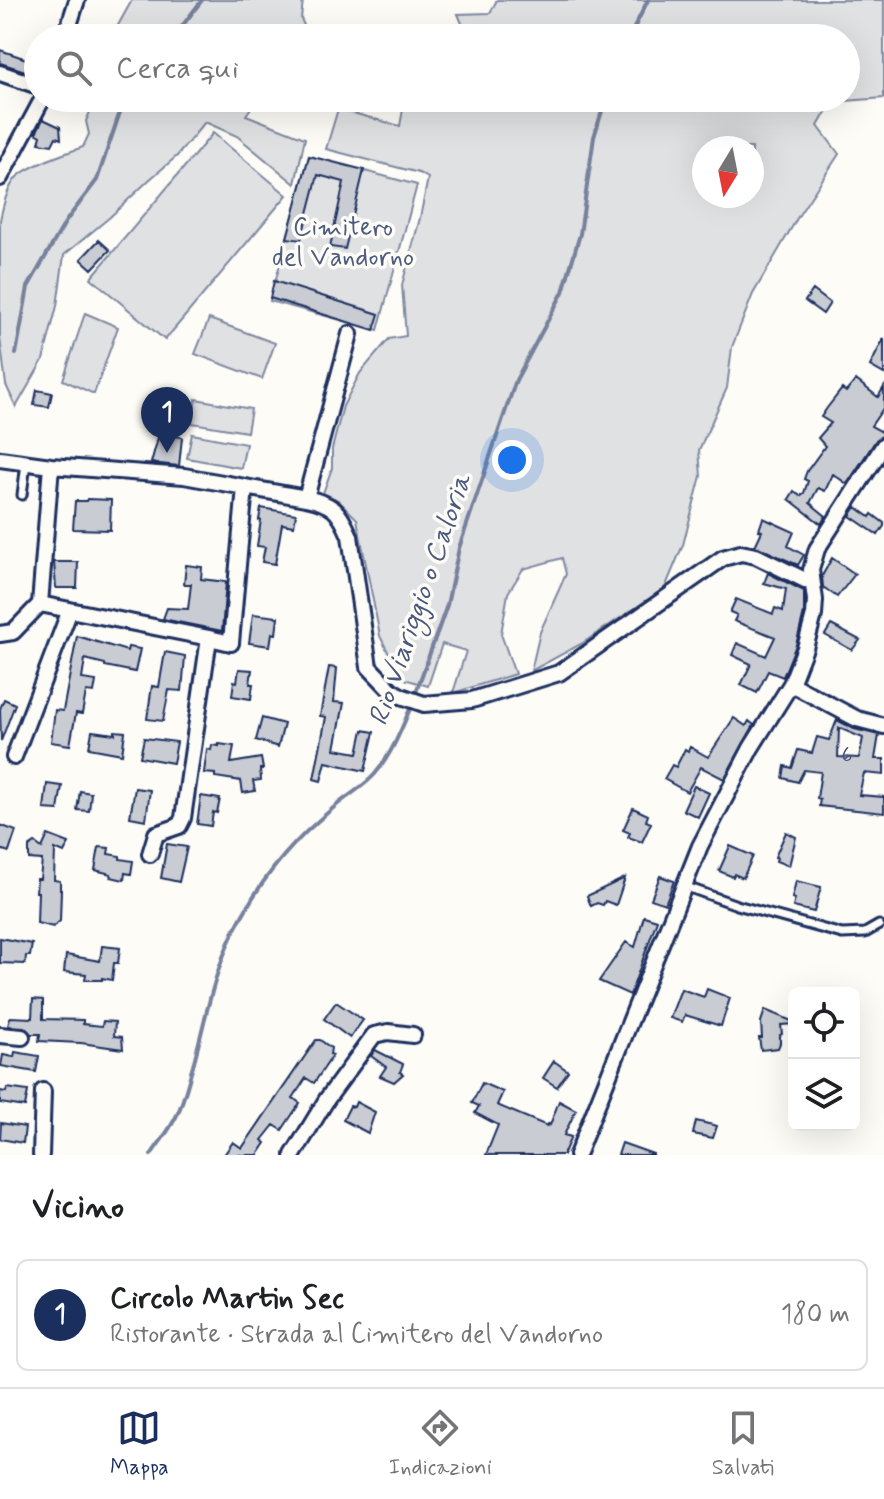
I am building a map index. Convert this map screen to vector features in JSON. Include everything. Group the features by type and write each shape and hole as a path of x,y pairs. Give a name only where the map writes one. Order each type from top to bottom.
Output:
{"street":[{"path":"69,24 77,0"},
{"path":"0,73 24,81"},
{"path":"0,178 35,112"},
{"path":"306,498 350,334"},
{"path":"577,1155 700,846 751,748 791,684 814,615 811,570 817,549 884,445"},
{"path":"0,459 184,476 321,501 333,507 342,517 350,536 369,667 391,690 424,704 472,700 559,673 723,558 741,553 756,556 811,583"},
{"path":"0,634 13,632 40,604 51,466"},
{"path":"40,604 231,643 245,487"},
{"path":"14,757 70,610"},
{"path":"150,854 156,834 179,826 183,818 209,638"},
{"path":"791,684 857,719 884,726"},
{"path":"293,1155 327,1099 374,1035 388,1032 413,1035"},
{"path":"0,1035 22,1037"},
{"path":"41,1155 43,1091"}],"lane":[{"path":"22,495 26,463"},
{"path":"684,886 737,905 842,934 865,933 879,925"}],"green space":[{"path":"132,0 303,0 303,24 119,24"},
{"path":"497,0 884,0 884,98 860,100 860,24 462,24 458,14 490,13"},
{"path":"90,112 248,112 246,115 305,138 295,184 237,136 205,122 177,156 64,255 57,306 43,360 16,407 6,385 0,338 0,220 6,197 17,177 30,168 83,147 89,134 86,121"},
{"path":"337,112 349,112 400,126 402,112 826,112 818,126 839,154 753,294 732,347 727,388 699,450 701,476 683,545 665,588 581,644 531,671 540,632 566,574 562,558 523,569 508,593 501,634 515,674 453,693 466,651 442,644 428,686 401,678 380,636 357,519 338,500 323,493 332,468 332,449 343,406 360,373 389,339 406,336 402,285 428,178 326,149"},
{"path":"213,133 287,195 165,340 91,278"},
{"name":"Cimitero del Vandorno","path":"309,156 417,185 378,330 270,301"},
{"path":"85,313 118,327 94,394 63,380"},
{"path":"209,319 275,343 262,379 195,354"},
{"path":"196,399 251,409 247,432 192,423"},
{"path":"192,434 246,444 241,468 187,458"}],"building":[{"path":"0,50 24,58 24,71 0,63"},
{"path":"43,119 60,127 61,139 56,137 52,145 39,143 41,136 36,133"},
{"path":"309,156 364,170 345,249 330,247 344,182 318,175 301,240 287,238"},
{"path":"99,240 110,250 92,269 81,259"},
{"path":"274,281 379,314 374,330 270,298"},
{"path":"813,290 830,303 823,314 805,301"},
{"path":"884,338 884,374 870,366"},
{"path":"856,380 878,397 884,387 884,407 871,426 884,435 876,440 847,484 833,474 825,491 818,488 810,503 826,516 821,524 789,499 794,491 800,496 804,493 807,471 825,446 818,438 831,423 821,417 842,389 846,392"},
{"path":"37,390 52,393 49,407 34,405"},
{"path":"159,434 182,437 179,466 151,463"},
{"path":"111,500 110,530 73,529 75,501"},
{"path":"856,507 884,523 878,535 850,516"},
{"path":"261,508 296,514 294,526 282,524 275,564 262,562 265,547 257,546"},
{"path":"763,518 794,532 788,546 804,555 798,565 755,546 762,531 759,530"},
{"path":"832,558 855,574 837,597 823,587 822,576"},
{"path":"54,562 78,562 77,588 56,588"},
{"path":"186,565 202,567 201,579 226,582 222,631 163,619 167,608 188,609 191,584 184,584"},
{"path":"768,573 804,591 804,613 783,677 768,671 757,693 741,685 751,664 732,655 737,643 766,656 775,637 734,621 737,615 730,612 736,599 773,614 775,608 783,611 786,589 764,583"},
{"path":"253,614 278,617 276,634 272,633 270,646 249,643"},
{"path":"831,625 860,640 852,650 825,635"},
{"path":"77,636 127,651 128,647 140,649 135,672 85,659 82,679 96,681 94,693 86,692 82,714 76,713 70,745 51,742 55,710 63,711"},
{"path":"165,652 185,656 182,691 169,690 163,721 147,719 152,686 159,687"},
{"path":"329,667 337,668 334,702 344,703 335,749 358,753 363,730 374,732 365,771 326,762 321,781 314,779 326,717 320,716"},
{"path":"239,669 252,670 251,699 232,696"},
{"path":"4,699 15,704 1,741 0,709"},
{"path":"262,718 284,724 278,747 256,740"},
{"path":"734,718 746,726 749,721 754,725 724,779 701,767 687,792 664,779 672,765 676,767 685,749 688,751 690,747 708,757"},
{"path":"837,720 854,729 879,735 875,759 884,759 884,775 864,773 859,795 884,797 884,813 819,806 820,799 817,798 821,772 804,770 798,782 783,778 785,766 792,768 798,750 812,753 817,737 829,740","holes":["839,728 863,738 859,758 838,757"]},
{"path":"92,731 125,732 122,754 89,748"},
{"path":"144,738 177,742 173,763 140,757"},
{"path":"212,745 234,746 231,763 261,758 261,780 253,781 255,791 243,793 241,781 204,773 207,749 211,750"},
{"path":"47,784 62,786 58,810 44,809"},
{"path":"694,786 709,793 698,817 683,810"},
{"path":"135,788 150,790 146,820 130,817"},
{"path":"80,791 91,793 89,811 77,810"},
{"path":"201,796 220,799 217,813 213,812 211,826 197,824"},
{"path":"633,808 648,815 646,821 651,823 642,842 628,837 630,833 623,830"},
{"path":"0,825 16,831 9,852 0,849"},
{"path":"786,832 796,837 789,866 776,861 775,857"},
{"path":"48,835 69,843 64,853 55,849 54,880 60,881 61,890 60,921 53,927 37,923 37,879 40,879 42,860 29,859 29,847 35,843 42,848"},
{"path":"167,844 187,847 179,882 161,878"},
{"path":"730,846 753,856 743,878 719,871"},
{"path":"99,847 109,848 108,854 120,856 120,859 133,861 131,874 125,873 124,880 95,870"},
{"path":"660,876 674,881 665,904 651,899"},
{"path":"625,878 616,905 605,901 603,905 597,903 591,906 587,896"},
{"path":"796,881 821,887 814,912 793,907"},
{"path":"644,916 657,920 630,995 599,981 626,942 635,947"},
{"path":"0,938 32,944 25,964 0,963"},
{"path":"102,946 120,948 112,980 85,980 86,974 64,972 66,955 100,961"},
{"path":"681,989 704,997 707,989 730,998 721,1026 685,1015 682,1022 670,1018"},
{"path":"33,999 43,1000 43,1019 83,1020 83,1024 102,1026 103,1021 115,1022 114,1036 122,1037 123,1049 39,1041 40,1034 31,1034 24,1027 8,1026 10,1017 32,1018"},
{"path":"336,1002 363,1020 350,1038 324,1019"},
{"path":"765,1010 788,1020 788,1024 781,1025 778,1048 761,1050 761,1022"},
{"path":"316,1040 331,1048 330,1054 333,1055 314,1083 306,1078 293,1098 300,1103 282,1130 274,1125 262,1140 266,1143 258,1155 224,1155 233,1142 242,1148"},
{"path":"375,1050 403,1064 400,1072 403,1074 394,1082 380,1076 386,1067 371,1056"},
{"path":"15,1052 39,1056 36,1072 1,1066 3,1055 14,1057"},
{"path":"554,1061 568,1071 557,1087 543,1078"},
{"path":"482,1083 503,1092 497,1105 547,1126 559,1101 576,1110 564,1135 571,1137 563,1155 486,1155 498,1125 475,1113 479,1106 472,1103"},
{"path":"7,1088 28,1091 25,1107 0,1103 0,1091 6,1092"},
{"path":"356,1102 375,1112 368,1133 343,1120 350,1106 354,1107"},
{"path":"696,1121 717,1126 713,1138 693,1134"},
{"path":"1,1123 25,1127 23,1143 0,1139"},
{"path":"622,1143 653,1154 653,1155 618,1155"}],"waterway":[{"path":"184,24 202,0"},
{"name":"Rio Viariggio o Caloria","path":"636,24 648,0"},
{"path":"16,354 28,287 66,221 97,180 120,112"},
{"name":"Rio Viariggio o Caloria","path":"415,695 447,605 459,548 516,380 563,292 580,234 594,137 602,112"},
{"name":"Rio Viariggio o Caloria","path":"151,1155 180,1108 221,962 242,916 293,845 318,820 375,774 392,749 412,704"}],"place":[{"name":"Circolo Martin Sec","path":"167,453"}]}
